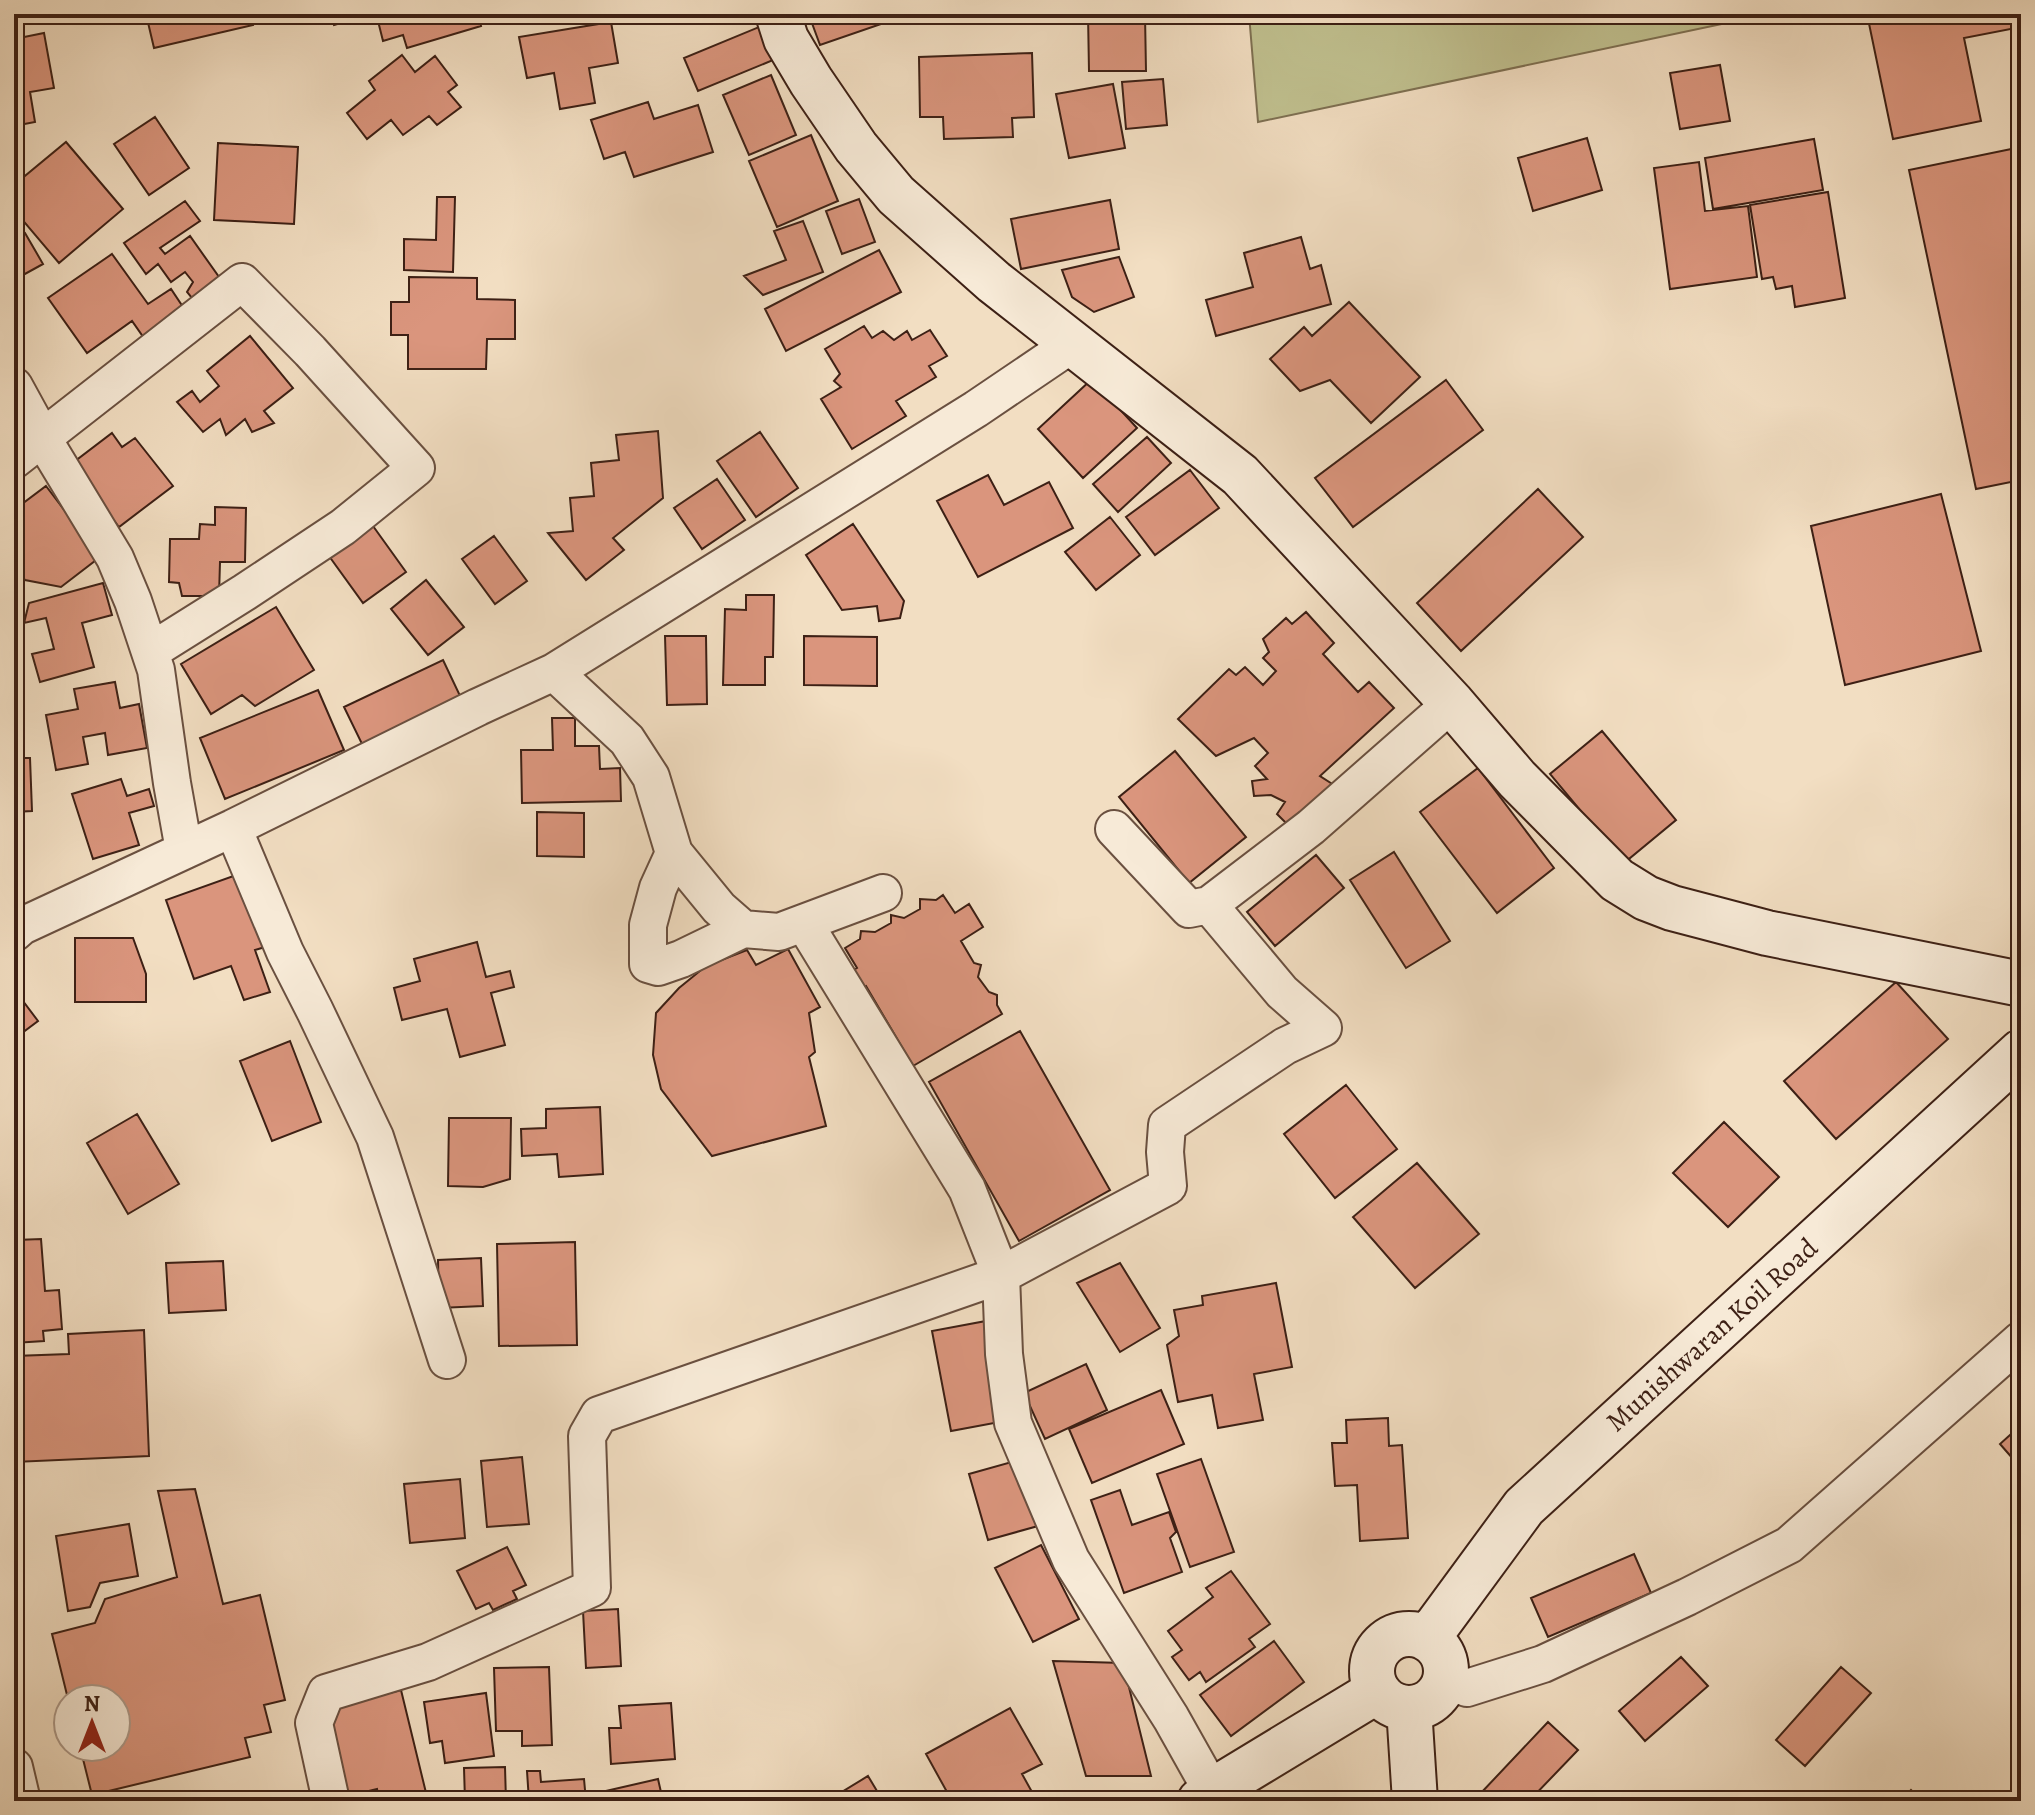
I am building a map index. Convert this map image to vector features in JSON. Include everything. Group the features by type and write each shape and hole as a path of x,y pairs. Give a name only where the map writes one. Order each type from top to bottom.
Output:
{"main road":[{"path":"778,14 786,39 811,81 856,147 896,195 994,282 1240,475 1452,703 1517,779 1617,880 1646,898 1672,908 1767,933 2021,984"},
{"name":"Munishwaran Koil Road","path":"1427,1639 1524,1507 2021,1052"},
{"path":"1403,1634 1415,1634 1427,1639 1443,1656 1445,1680 1440,1691 1420,1706 1393,1699 1372,1680 1375,1655 1391,1638 1403,1634"},
{"path":"1206,1796 1393,1699"},
{"path":"1393,1699 1415,1801"}],"street":[{"path":"14,460 242,282 310,351 416,468 343,527 151,651"},
{"path":"14,933 22,926 233,828 554,672 976,409 1072,344"},
{"path":"14,386 115,558 151,651 184,850"},
{"path":"554,672 627,740 651,777 674,853 719,908 743,929"},
{"path":"1114,829 1189,909 1209,905 1311,827 1452,703"},
{"path":"233,828 285,952 375,1137 447,1360"},
{"path":"674,853 658,888 648,925 648,964 658,967 743,929 779,932 883,893"},
{"path":"331,1801 314,1723 326,1693 428,1662 592,1588 587,1436 599,1415 1001,1275 1168,1186 1165,1152 1167,1125 1285,1046 1323,1028 1282,992 1209,905"},
{"path":"804,923 967,1189 1001,1275 1004,1354 1013,1423 1071,1560 1171,1718 1206,1796"},
{"path":"1445,1680 1467,1688 1543,1664 1789,1545 2021,1340"}],"green space":[{"path":"1249,14 1769,14 1258,122"}],"building":[{"path":"146,14 251,14 253,25 154,48"},
{"path":"331,14 358,14 356,19 334,25"},
{"path":"386,14 478,14 481,26 407,48 403,35 383,41 377,17"},
{"path":"910,14 820,45 809,15"},
{"path":"1088,14 1158,14 1145,15 1146,71 1089,71"},
{"path":"1867,14 2021,14 2021,27 1964,38 1981,121 1893,139"},
{"path":"611,22 618,63 589,68 595,103 560,109 554,73 527,78 519,37"},
{"path":"764,25 778,58 698,91 684,58"},
{"path":"44,33 54,88 30,92 35,122 14,126 14,39"},
{"path":"1032,53 1034,117 1012,118 1013,137 944,139 943,117 920,117 919,57"},
{"path":"402,55 415,72 435,56 457,85 448,92 461,107 437,125 429,116 403,135 391,120 367,139 347,113 375,90 369,81"},
{"path":"1720,65 1730,121 1680,129 1670,73"},
{"path":"771,75 796,135 749,155 723,95"},
{"path":"1163,79 1167,125 1126,129 1122,82"},
{"path":"1113,84 1125,148 1069,158 1056,94"},
{"path":"648,102 654,119 698,105 713,152 634,177 625,152 604,159 591,120"},
{"path":"155,117 189,168 149,195 114,144"},
{"path":"811,135 838,201 777,227 749,161"},
{"path":"1587,138 1602,190 1533,211 1518,158"},
{"path":"1814,139 1823,190 1713,209 1705,158"},
{"path":"66,142 123,209 59,263 14,210 14,185"},
{"path":"218,143 298,147 294,224 214,220"},
{"path":"2021,147 2021,480 1976,489 1909,170"},
{"path":"1699,162 1705,211 1748,206 1757,277 1670,289 1654,168"},
{"path":"1828,192 1845,298 1795,307 1792,286 1776,289 1773,277 1762,279 1750,205"},
{"path":"437,197 455,197 453,272 404,270 404,239 436,240"},
{"path":"859,199 875,242 842,254 826,211"},
{"path":"1110,200 1119,249 1021,269 1011,219"},
{"path":"185,201 200,221 160,248 165,254 190,236 224,284 196,303 187,292 193,282 185,272 171,282 158,264 146,274 124,243"},
{"path":"803,221 823,272 763,295 744,276 786,260 774,231"},
{"path":"25,233 43,264 14,280 14,239"},
{"path":"1301,237 1310,269 1321,265 1331,304 1216,336 1206,300 1253,287 1244,253"},
{"path":"879,250 901,292 786,351 765,309"},
{"path":"112,254 148,304 171,289 185,310 144,338 132,321 87,353 48,298"},
{"path":"1119,257 1134,297 1094,312 1072,297 1062,270"},
{"path":"409,277 477,278 477,299 515,300 515,339 487,339 486,369 408,369 408,335 391,335 391,302 409,302"},
{"path":"1349,302 1420,377 1371,423 1330,380 1300,391 1270,359 1304,327 1312,336"},
{"path":"864,326 872,338 883,331 894,340 907,331 912,340 930,330 947,356 929,366 936,377 896,401 906,416 852,449 821,399 841,387 834,381 840,374 825,349"},
{"path":"250,336 293,388 264,411 274,423 252,432 245,419 226,435 220,419 203,432 177,402 192,391 200,402 219,386 207,371"},
{"path":"1092,379 1137,428 1083,478 1038,429"},
{"path":"1446,380 1483,430 1353,527 1315,478"},
{"path":"658,431 663,498 613,538 624,550 586,580 548,533 573,531 570,498 594,496 591,463 619,460 616,435"},
{"path":"760,432 798,488 756,517 717,461"},
{"path":"112,433 122,447 135,438 173,486 119,527 70,465"},
{"path":"1147,437 1171,463 1118,512 1093,484"},
{"path":"1190,470 1219,508 1155,555 1126,517"},
{"path":"988,475 1004,505 1049,482 1073,528 978,577 937,501"},
{"path":"717,479 745,520 702,549 674,508"},
{"path":"46,486 100,557 61,587 25,580 14,564 14,510"},
{"path":"1538,489 1583,537 1461,651 1417,603"},
{"path":"1941,494 1981,651 1845,685 1811,526"},
{"path":"215,507 246,508 245,562 220,562 219,596 182,596 179,583 169,582 170,539 199,539 200,524 215,525"},
{"path":"1110,517 1140,555 1096,590 1065,552"},
{"path":"853,524 904,601 900,618 879,621 877,606 842,610 806,555"},
{"path":"373,526 406,572 363,603 329,556"},
{"path":"494,536 527,581 495,604 462,559"},
{"path":"426,580 464,627 428,655 391,609"},
{"path":"103,583 112,615 82,623 94,667 40,682 32,654 54,649 46,618 24,623 29,603"},
{"path":"746,595 774,595 773,657 765,657 765,685 723,685 725,609 746,610"},
{"path":"276,607 314,670 255,706 242,695 211,714 181,664"},
{"path":"1306,612 1334,643 1323,654 1358,692 1369,682 1394,708 1320,776 1337,787 1290,827 1277,814 1285,802 1271,795 1254,796 1252,781 1267,779 1255,766 1268,753 1254,738 1216,756 1178,719 1229,669 1236,675 1245,667 1263,685 1276,671 1263,658 1269,652 1263,639 1286,618 1292,624"},
{"path":"665,636 706,636 707,704 667,705"},
{"path":"804,636 877,637 877,686 804,685"},
{"path":"443,660 462,700 363,746 344,707"},
{"path":"115,682 120,708 139,704 147,748 108,755 105,733 83,737 88,764 56,770 46,715 78,709 74,689"},
{"path":"318,690 344,750 225,799 200,738"},
{"path":"552,718 575,718 575,746 599,746 600,769 620,768 621,801 522,803 521,750 553,750"},
{"path":"1602,731 1676,820 1624,863 1550,774"},
{"path":"1175,751 1246,837 1189,883 1119,797"},
{"path":"14,758 30,758 32,811 14,812"},
{"path":"1478,768 1554,868 1497,913 1420,812"},
{"path":"121,779 127,796 149,789 154,806 129,813 139,845 93,859 72,794"},
{"path":"537,812 584,813 584,857 537,856"},
{"path":"1394,852 1450,941 1406,968 1350,880"},
{"path":"1316,855 1344,888 1275,946 1247,912"},
{"path":"239,874 265,947 255,950 270,992 244,1000 231,966 194,979 166,900"},
{"path":"943,895 955,913 969,904 983,927 961,941 974,963 981,965 978,977 989,992 997,995 997,1005 1002,1014 913,1066 866,986 860,989 850,972 857,968 845,948 860,939 861,931 875,932 891,923 891,915 904,918 920,909 920,899 936,900"},
{"path":"75,938 133,938 146,974 146,1002 75,1002"},
{"path":"477,942 486,977 510,971 514,987 491,993 505,1045 460,1057 447,1009 402,1020 394,988 420,981 414,959"},
{"path":"788,949 820,1007 809,1013 815,1052 809,1057 826,1126 712,1156 661,1089 653,1055 656,1013 679,988 706,966 747,950 756,965"},
{"path":"1896,982 1948,1039 1836,1139 1784,1081"},
{"path":"14,989 38,1021 14,1039"},
{"path":"1020,1031 1110,1190 1019,1241 929,1082"},
{"path":"290,1041 321,1122 272,1141 240,1061"},
{"path":"1346,1085 1397,1149 1335,1198 1284,1134"},
{"path":"600,1107 603,1174 559,1177 557,1154 522,1156 521,1129 546,1128 546,1109"},
{"path":"137,1114 179,1184 128,1214 87,1143"},
{"path":"449,1118 511,1118 510,1179 483,1187 448,1186"},
{"path":"1724,1122 1779,1177 1728,1227 1673,1173"},
{"path":"1417,1163 1479,1234 1415,1288 1353,1217"},
{"path":"41,1239 45,1291 59,1290 62,1329 43,1331 44,1341 14,1343 16,1240"},
{"path":"575,1242 577,1345 499,1346 497,1244"},
{"path":"481,1258 483,1306 439,1308 438,1260"},
{"path":"223,1261 226,1310 169,1313 166,1263"},
{"path":"1120,1263 1160,1328 1120,1352 1077,1283"},
{"path":"1276,1283 1292,1367 1254,1374 1263,1420 1218,1428 1212,1395 1178,1402 1167,1345 1179,1336 1174,1310 1203,1305 1202,1296"},
{"path":"986,1321 1005,1421 951,1431 932,1331"},
{"path":"144,1330 149,1456 14,1462 14,1356 69,1354 68,1334"},
{"path":"1086,1364 1107,1410 1045,1439 1024,1393"},
{"path":"1161,1390 1184,1444 1092,1483 1069,1429"},
{"path":"1388,1418 1389,1446 1402,1445 1408,1538 1360,1541 1357,1485 1335,1486 1332,1443 1347,1443 1346,1420"},
{"path":"2021,1425 2021,1468 2000,1444"},
{"path":"522,1457 529,1524 487,1527 481,1461"},
{"path":"1201,1459 1234,1552 1190,1567 1157,1474"},
{"path":"1019,1460 1038,1526 988,1540 969,1474"},
{"path":"460,1479 465,1538 410,1543 404,1484"},
{"path":"195,1489 223,1604 260,1595 285,1700 264,1705 271,1732 245,1738 250,1757 92,1795 84,1763 132,1763 132,1683 64,1683 52,1634 95,1623 105,1599 177,1577 158,1491"},
{"path":"1120,1490 1132,1525 1169,1512 1176,1532 1170,1538 1182,1572 1124,1593 1091,1500"},
{"path":"129,1524 138,1576 100,1583 90,1607 68,1611 56,1536"},
{"path":"1041,1545 1079,1619 1033,1642 995,1568"},
{"path":"507,1547 526,1585 513,1591 517,1599 493,1610 489,1603 476,1609 457,1571"},
{"path":"1634,1554 1651,1593 1548,1637 1531,1598"},
{"path":"1231,1571 1270,1624 1249,1639 1255,1647 1206,1682 1200,1672 1189,1680 1172,1657 1182,1650 1168,1631 1213,1597 1206,1588"},
{"path":"618,1609 621,1666 586,1668 583,1611"},
{"path":"1274,1641 1304,1682 1231,1736 1200,1695"},
{"path":"1681,1657 1708,1686 1645,1741 1619,1711"},
{"path":"1053,1661 1123,1663 1151,1776 1086,1776"},
{"path":"549,1667 552,1745 522,1746 522,1731 496,1731 494,1668"},
{"path":"1841,1667 1871,1693 1805,1766 1776,1740"},
{"path":"401,1690 428,1801 379,1801 377,1789 344,1797 322,1710"},
{"path":"486,1693 494,1756 445,1763 442,1741 430,1743 424,1702"},
{"path":"671,1703 675,1759 611,1764 609,1728 621,1728 619,1706"},
{"path":"1010,1708 1042,1764 1022,1774 1037,1801 952,1801 926,1754"},
{"path":"1548,1722 1578,1750 1529,1801 1488,1801 1480,1794"},
{"path":"505,1767 506,1801 465,1801 464,1768"},
{"path":"527,1771 540,1771 541,1782 584,1779 586,1801 529,1801"},
{"path":"868,1776 883,1801 827,1801"},
{"path":"658,1779 663,1801 599,1801 597,1793"},
{"path":"1911,1790 1922,1801 1901,1801"}]}
